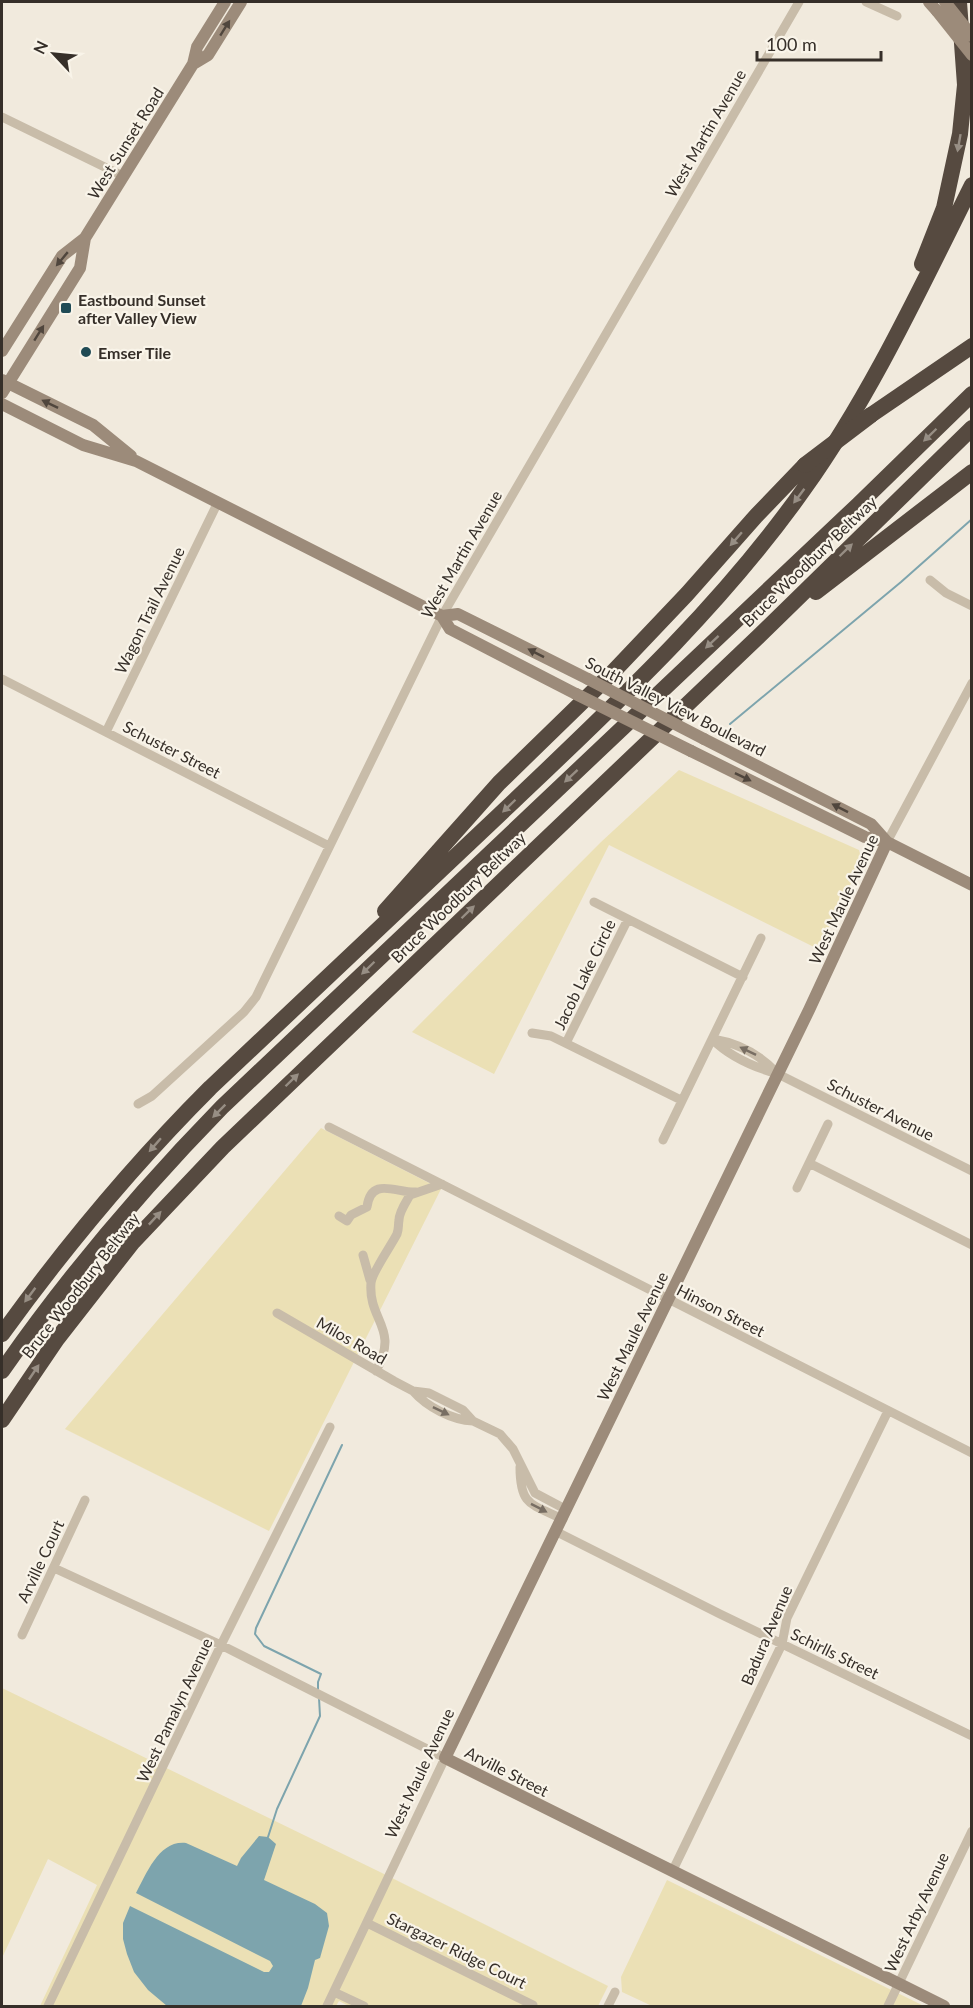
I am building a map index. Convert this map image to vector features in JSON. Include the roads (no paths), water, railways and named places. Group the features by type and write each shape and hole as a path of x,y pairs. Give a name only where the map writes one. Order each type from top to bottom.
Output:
{"highway":[{"path":"854,411 917,276 948,194 960,134 965,85 959,2"},
{"path":"2,1334 88,1220 164,1134 571,748 684,636 744,568 797,499 854,411 900,331 972,185"},
{"path":"321,984 492,790 612,673 805,465 871,415 972,346"},
{"name":"Bruce Woodbury Beltway","path":"2,1371 79,1266 135,1201 222,1107 858,505 972,394"},
{"name":"Bruce Woodbury Beltway","path":"2,1420 57,1339 132,1243 223,1147 759,636 972,428"},
{"path":"759,636 972,472"}],"main road":[{"name":"West Sunset Road","path":"3,385 80,268 86,238 193,64 196,47 225,2"},
{"name":"West Sunset Road","path":"193,64 208,55 242,2"},
{"path":"937,5 972,36"},
{"path":"937,5 972,55"},
{"name":"West Sunset Road","path":"2,351 62,256 86,238"},
{"name":"South Valley View Boulevard","path":"3,385 93,425 136,461"},
{"name":"South Valley View Boulevard","path":"2,404 83,445 136,461 442,616 450,629 576,694 865,837 887,842 972,885"},
{"name":"South Valley View Boulevard","path":"442,616 458,614 588,680 871,824 887,842"},
{"name":"West Maule Avenue","path":"445,1758 778,1074 887,842"},
{"name":"Arville Street","path":"445,1758 944,2007"}],"street":[{"name":"West Martin Avenue","path":"138,1104 152,1096 243,1012 256,997 442,616 799,2"},
{"path":"866,2 897,16"},
{"path":"2,117 123,176"},
{"name":"Wagon Trail Avenue","path":"106,732 218,502"},
{"path":"930,580 946,593 972,606"},
{"name":"Schuster Street","path":"2,679 329,846"},
{"name":"West Maule Avenue","path":"887,842 972,683"},
{"name":"Jacob Lake Circle","path":"594,902 743,977"},
{"name":"Jacob Lake Circle","path":"566,1043 628,919"},
{"path":"663,1140 761,938"},
{"name":"Jacob Lake Circle","path":"532,1033 544,1034 566,1043 681,1100"},
{"path":"712,1039 724,1051 758,1068 778,1074"},
{"name":"Schuster Avenue","path":"778,1074 972,1171"},
{"path":"797,1188 828,1124"},
{"name":"Hinson Street","path":"329,1127 667,1300 972,1452"},
{"path":"809,1163 972,1245"},
{"path":"371,1283 373,1275 396,1234 399,1219 410,1195 442,1184"},
{"path":"339,1216 347,1221 351,1215 367,1207 370,1195 379,1188 418,1192"},
{"path":"363,1255 378,1318 386,1337 382,1360 376,1371"},
{"name":"Milos Road","path":"277,1313 413,1391 421,1401 458,1419 473,1420 503,1437 513,1449 534,1493 565,1514"},
{"name":"Badura Avenue","path":"672,1872 782,1644 787,1618 888,1411"},
{"name":"West Pamalyn Avenue","path":"48,2007 221,1645 330,1427"},
{"name":"Arville Court","path":"22,1635 85,1500"},
{"name":"Schirlls Street","path":"556,1532 972,1736"},
{"name":"Arville Street","path":"54,1568 221,1645 445,1758"},
{"name":"West Maule Avenue","path":"327,2007 445,1758"},
{"name":"West Arby Avenue","path":"888,2007 972,1831"},
{"name":"Stargazer Ridge Court","path":"367,1923 533,2005"},
{"path":"334,1992 364,2007"},
{"path":"608,2007 615,1992"}],"water":[{"path":"259,1836 268,1837 276,1844 264,1880 315,1904 327,1913 329,1926 320,1958 315,1960 301,2006 167,2006 148,1990 134,1972 127,1954 123,1939 123,1923 130,1906 264,1972 269,1972 273,1966 270,1961 136,1893 145,1876 161,1852 177,1843 186,1843 237,1866"}],"waterway":[{"path":"730,724 901,582 972,519"},
{"path":"318,1689 321,1674 264,1646 255,1634 342,1445"},
{"path":"268,1837 277,1809 320,1716 319,1698"}],"place":[{"name":"Eastbound Sunset after Valley View","path":"66,308"},
{"name":"Emser Tile","path":"86,352"}]}
